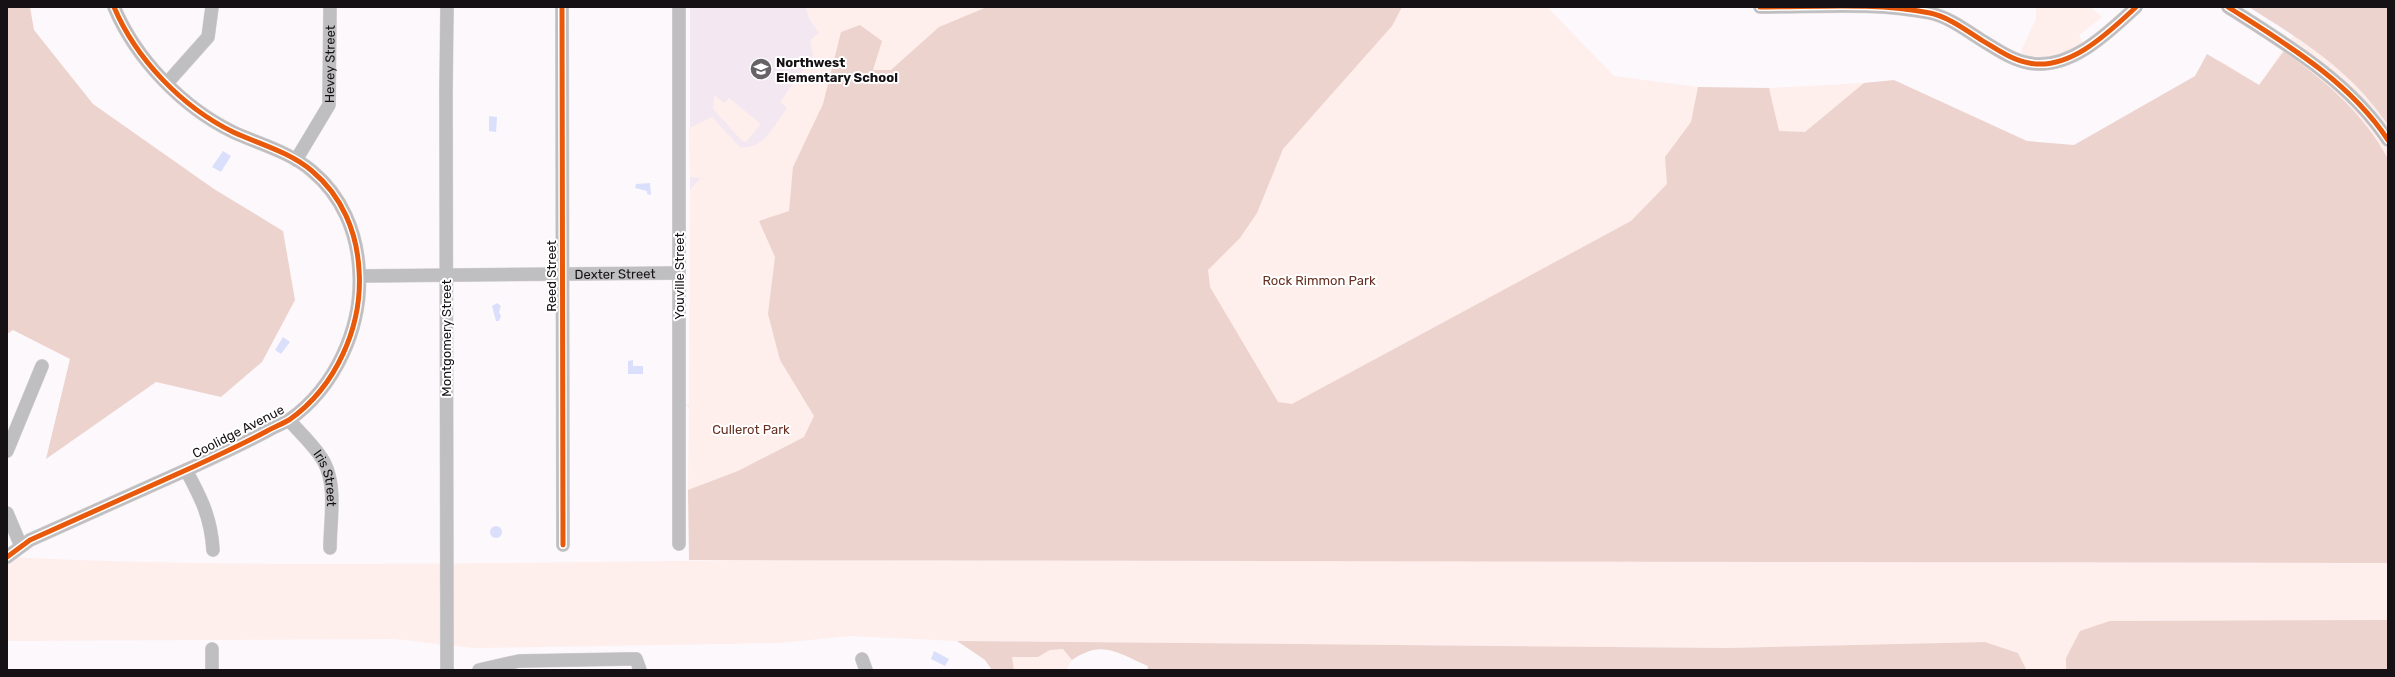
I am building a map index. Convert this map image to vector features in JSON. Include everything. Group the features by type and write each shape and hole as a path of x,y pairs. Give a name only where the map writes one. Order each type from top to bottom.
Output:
{"street":[{"name":"Coolidge Avenue","path":"7,557 22,546 186,470 289,420 321,388 340,360 356,318 360,296 357,243 349,220 339,203 322,180 296,160 222,126 182,97 167,83 138,49 114,7"},
{"path":"167,83 208,37 212,7"},
{"name":"Hevey Street","path":"296,160 329,105 330,7"},
{"name":"Montgomery Street","path":"447,7 447,670"},
{"name":"Reed Street","path":"562,7 563,544"},
{"name":"Youville Street","path":"679,7 679,544"},
{"path":"1760,7 1897,8 1932,13 2009,56 2041,64 2062,60 2082,50 2136,7"},
{"path":"2228,7 2282,41 2328,75 2352,98 2388,140"},
{"name":"Dexter Street","path":"360,276 679,273"},
{"path":"7,451 42,366"},
{"name":"Iris Street","path":"289,420 324,461 329,473 331,484 330,548"},
{"path":"186,470 206,510 212,526 213,550"},
{"path":"7,513 22,546"},
{"path":"212,649 212,670"},
{"path":"478,670 519,661 638,665"}],"shaded area":[{"path":"7,7 30,7 34,30 93,104 214,189 283,231 295,300 262,362 221,397 156,382 46,459 70,359 13,330 7,334"},
{"name":"Northwest Elementary School","path":"690,7 806,7 809,18 819,33 793,167 701,178 690,190"},
{"name":"Rock Rimmon Park","path":"987,7 1402,7 1392,26 1283,149 1257,213 1240,238 1208,270 1210,287 1278,402 1292,404 1631,221 1667,184 1665,157 1691,122 1698,87 1769,88 1779,131 1805,132 1864,83 1894,80 2027,141 2074,145 2195,76 2207,54 2259,85 2284,51 2329,86 2342,99 2367,127 2388,159 2388,563 689,560 688,490 738,471 804,437 814,416 780,360 768,314 775,257 759,221 789,211 793,167 823,104 841,32 860,25 882,41 873,70 891,70 939,27"},
{"path":"2249,7 2388,7 2388,125 2373,105 2342,72 2289,32"},
{"path":"2388,620 2388,670 2066,670 2066,658 2080,631 2110,621"},
{"path":"957,641 1728,648 1985,642 2018,653 2026,669 1147,670 1148,666 1110,650 1093,650 1072,660 1063,649 1050,650 1038,657 1012,657 1014,670 992,670 985,660"}],"green space":[{"name":"Rock Rimmon Park","path":"806,7 1547,7 1614,76 1698,87 1696,97 1773,110 1769,88 1864,83 1823,117 2157,171 2221,61 2259,85 2295,33 2388,7 2388,554 990,492 688,490 689,408 686,405 689,403 690,190 701,178 690,177 689,128 712,117 740,147 756,145 768,135 787,108 780,102 813,56 810,40 819,33 809,18"},
{"path":"2036,7 2090,7 2102,17 2079,35 2083,43 2069,50 2050,56 2032,58 2025,56 2021,51 2036,19"},
{"path":"714,95 724,103 729,98 761,124 746,142 742,141 713,109"},
{"path":"7,557 110,561 316,564 729,560 2388,563 2388,620 2110,621 2066,657 2066,670 2026,670 2018,653 1985,642 1728,648 957,641 851,636 779,643 474,648 395,639 7,641"},
{"path":"1063,649 1072,660 1066,670 1014,670 1012,657 1038,657 1050,650"}],"water":[{"path":"489,116 497,117 496,132 489,131"},
{"path":"223,151 231,156 221,172 212,167"},
{"path":"650,183 651,195 647,194 647,191 635,188 636,184"},
{"path":"497,303 501,306 499,312 501,316 499,321 496,321 492,306"},
{"path":"283,337 290,342 281,354 275,350"},
{"path":"633,360 633,366 643,366 643,374 628,374 628,361"},
{"path":"494,526 498,526 502,532 498,538 494,538 490,534 490,530"},
{"path":"934,651 949,659 945,666 931,659"}],"cycle path":[{"path":"1760,7 1867,6 1888,7 1930,13 1951,21 2011,57 2023,62 2044,64 2059,61 2088,47 2101,38 2136,7"},
{"path":"7,557 30,540 213,458 289,420 306,406 320,391 333,373 343,354 351,333 356,312 359,291 358,256 346,216 340,203 332,192 323,181 303,164 284,153 233,132 214,122 179,95 148,63 123,26 114,7"},
{"path":"562,7 563,545"},
{"path":"2228,7 2294,50 2336,82 2355,100 2388,140"}],"place":[{"name":"Northwest Elementary School","path":"761,69"}],"park label":[{"name":"Cullerot Park","path":"751,429"}]}
